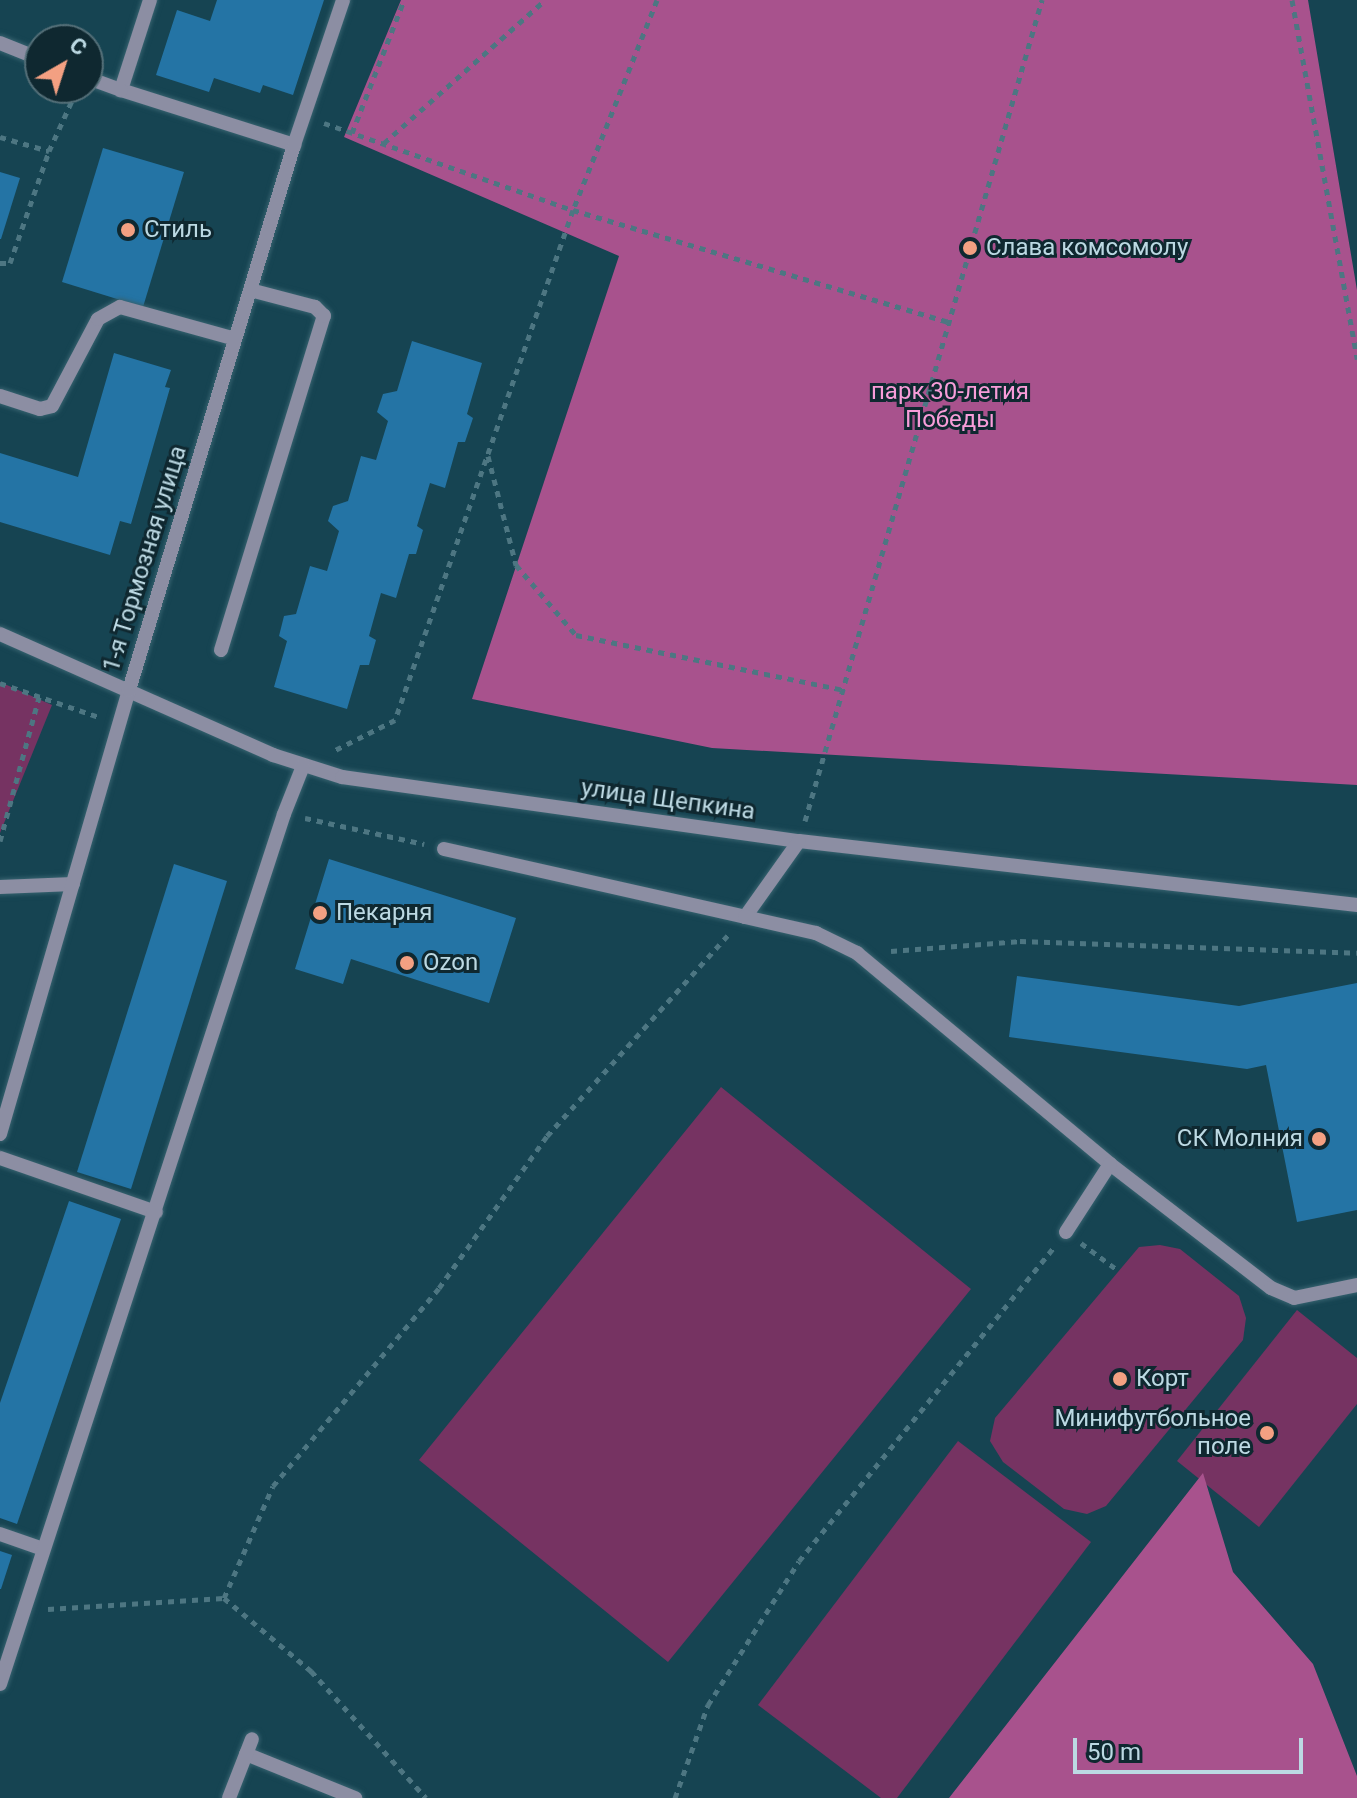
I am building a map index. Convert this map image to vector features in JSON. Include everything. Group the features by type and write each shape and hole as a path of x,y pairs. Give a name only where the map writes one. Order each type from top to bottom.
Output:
{"street":[{"path":"121,90 150,0"},
{"name":"1-я Тормозная улица","path":"0,1134 235,339 294,145 343,0"},
{"path":"0,43 24,53"},
{"path":"104,84 294,145"},
{"path":"221,650 324,316 315,307 250,290"},
{"path":"0,396 40,409 52,406 98,319 120,307 235,339"},
{"name":"улица Щепкина","path":"0,634 303,766 342,777 799,841 1357,905"},
{"path":"0,1684 284,814 303,766"},
{"path":"745,917 799,841"},
{"path":"444,849 816,933 857,953 1110,1164 1271,1288 1294,1298 1357,1285"},
{"path":"0,887 73,884"},
{"path":"0,1158 156,1212"},
{"path":"1066,1232 1110,1164"},
{"path":"0,1534 43,1549"},
{"path":"229,1798 252,1739"},
{"path":"246,1754 355,1798"}],"path":[{"path":"352,133 404,0"},
{"path":"384,144 545,0"},
{"path":"303,766 395,720 573,210 657,0"},
{"path":"799,841 1042,0"},
{"path":"1292,0 1357,359"},
{"path":"0,263 10,263 49,151 70,104"},
{"path":"304,116 573,210 949,322"},
{"path":"0,137 49,151"},
{"path":"487,455 516,565 576,635 843,690"},
{"path":"0,683 119,724"},
{"path":"0,841 39,697"},
{"path":"284,814 444,849"},
{"path":"224,1598 273,1486 439,1288 547,1136 745,917"},
{"path":"857,953 1020,941 1357,953"},
{"path":"675,1798 708,1705 799,1561 1066,1232 1119,1271"},
{"path":"22,1610 224,1598 311,1671 426,1798"}],"shaded area":[{"path":"0,682 52,705 0,833"},
{"path":"721,1087 971,1289 668,1662 419,1460"},
{"name":"Корт","path":"1160,1245 1180,1249 1239,1296 1246,1318 1243,1340 1106,1506 1087,1514 1064,1509 1003,1462 990,1441 995,1418 1139,1247"},
{"name":"Минифутбольное поле","path":"1297,1310 1357,1358 1357,1404 1259,1527 1177,1461"},
{"path":"958,1441 1091,1542 897,1798 881,1798 758,1705"}],"green space":[{"name":"парк 30-летия Победы","path":"401,0 1308,0 1357,290 1357,785 712,748 472,699 619,256 344,137"},
{"path":"1203,1473 1233,1572 1313,1664 1357,1776 1357,1798 949,1798"}],"building":[{"path":"217,0 324,0 293,95 263,85 260,93 214,78 209,92 156,75 177,10 210,21"},
{"path":"103,148 184,172 143,307 62,282"},
{"path":"0,172 20,178 1,239 0,239"},
{"path":"412,341 482,363 467,414 473,418 465,442 458,442 445,488 430,483 417,526 423,530 416,554 409,554 396,598 381,593 369,636 376,640 369,665 360,665 347,709 274,687 287,641 279,636 284,616 296,614 310,566 327,571 339,531 328,521 333,506 348,501 361,456 376,460 388,421 377,412 383,394 397,391"},
{"path":"114,353 171,370 165,387 170,388 131,524 120,521 110,555 0,522 0,453 78,477"},
{"path":"329,859 516,918 489,1003 351,959 343,984 295,969"},
{"path":"174,864 227,881 131,1189 77,1172"},
{"name":"СК Молния","path":"1017,976 1239,1006 1357,983 1357,1210 1297,1222 1266,1065 1247,1069 1009,1037"},
{"path":"69,1201 121,1219 17,1524 0,1518 0,1403"},
{"path":"0,1551 12,1555 1,1589 0,1589"}],"place":[{"name":"Стиль","path":"128,230"},
{"name":"Слава комсомолу","path":"970,248"},
{"name":"Пекарня","path":"320,913"},
{"name":"Ozon","path":"407,963"},
{"name":"СК Молния","path":"1319,1139"},
{"name":"Корт","path":"1120,1379"},
{"name":"Минифутбольное поле","path":"1267,1433"}]}
